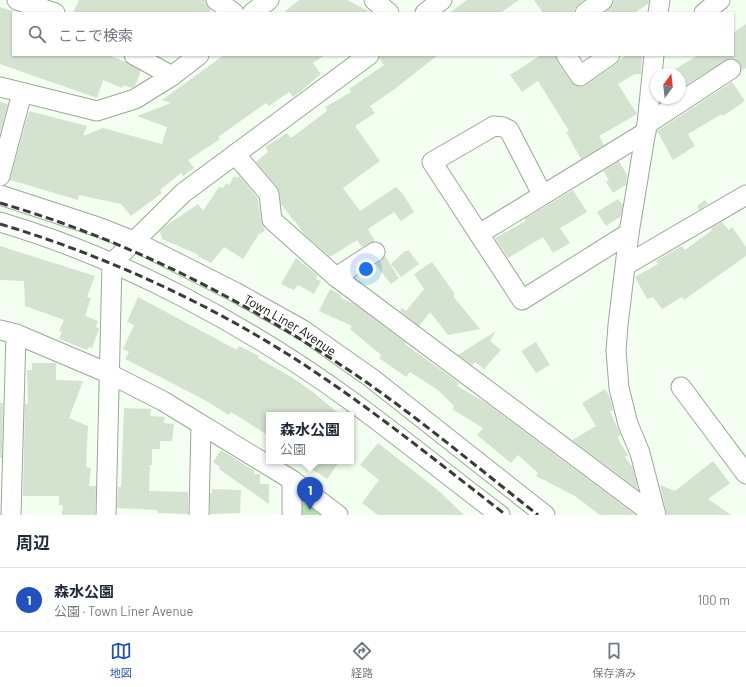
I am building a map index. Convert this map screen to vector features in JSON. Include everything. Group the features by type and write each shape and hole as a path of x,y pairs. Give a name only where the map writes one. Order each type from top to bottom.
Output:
{"street":[{"path":"16,0 52,12"},
{"path":"216,0 233,12"},
{"path":"253,12 269,0"},
{"path":"374,0 387,12"},
{"path":"426,12 442,0"},
{"path":"586,12 603,0"},
{"path":"658,12 660,0"},
{"path":"705,12 720,0"},
{"path":"136,56 172,76"},
{"path":"0,87 98,111 135,99 172,76 198,56"},
{"path":"106,515 108,373 112,263 183,193 368,56"},
{"path":"567,56 580,76 609,56"},
{"path":"654,56 646,128 629,233 616,351 619,388 628,424 640,453 655,515"},
{"path":"479,234 646,128 731,69"},
{"path":"0,176 22,92"},
{"path":"542,194 509,130 503,127 494,126 432,162 522,300 629,233"},
{"path":"235,154 269,194 272,220 336,277 655,515"},
{"name":"Town Liner Avenue","path":"0,195 98,227 134,241 235,292 303,330 370,377 545,515"},
{"path":"626,265 746,195"},
{"path":"0,222 112,263 222,318 290,359 353,402 500,515"},
{"path":"336,277 375,252"},
{"path":"11,515 8,332 108,373 163,401 292,480 338,515"},
{"path":"681,387 746,474"},
{"path":"199,515 201,425"},
{"path":"292,480 292,515"}],"green space":[{"path":"309,501 327,515 298,515 299,505"}],"building":[{"path":"79,0 205,0 206,5 211,10 210,12 73,12"},
{"path":"299,0 347,0 370,12 284,12"},
{"path":"467,0 519,0 501,12 450,12"},
{"path":"534,0 584,0 575,8 574,12 542,12"},
{"path":"614,0 649,0 648,4 636,12 605,12 613,5"},
{"path":"0,7 13,11 12,56 111,56 126,62 141,71 135,86 132,88 123,85 122,88 103,80 97,98 0,64"},
{"path":"746,24 746,68 742,70 740,63 736,59 730,58 686,85 686,68 677,68 696,56 734,56 734,32"},
{"path":"223,56 324,56 313,63 321,74 301,91 293,97 289,92 269,106 266,103 218,137 220,139 188,160 194,168 183,176 181,173 160,190 162,193 131,216 121,204 79,195 78,200 10,180 29,111 87,126 83,136 103,128 162,144 167,127 137,116 171,103 162,100"},
{"path":"380,56 437,56 370,106 375,113 355,126 380,161 343,188 360,211 396,187 403,194 414,212 401,221 394,212 368,229 375,241 362,247 357,240 330,257 304,234 281,204 277,187 256,162 268,152 265,147 287,133 291,138 327,111 325,107 351,92 349,89 384,65 379,58"},
{"path":"539,56 555,56 571,82 580,87 586,85 625,56 642,56 641,74 635,74 618,84 637,114 599,136 604,145 581,159 566,132 569,131 538,81 522,92 510,75"},
{"path":"732,82 745,101 723,116 722,114 688,134 695,146 673,160 657,131"},
{"path":"0,102 8,104 0,133"},
{"path":"619,161 627,175 626,185 613,193 606,182 609,180 603,171"},
{"path":"234,176 237,178 239,176 258,199 261,221 265,231 259,234 243,259 224,247 211,263 198,256 199,255 162,239 160,231 164,227 198,204 203,211 219,187 223,188 226,183 229,185"},
{"path":"573,190 587,212 560,228 570,243 553,253 543,237 508,258 495,238 526,221 524,219"},
{"path":"618,199 623,205 621,216 606,226 597,212"},
{"path":"705,200 708,204 699,210 697,206"},
{"path":"722,222 729,230 732,227 746,247 746,256 684,300 682,297 662,309 653,297 647,299 635,277 658,264 656,261 682,246 685,250 712,230 711,228"},
{"path":"0,246 95,276 87,297 91,298 85,316 98,321 96,327 99,329 92,348 89,347 87,350 59,339 62,332 59,331 64,320 25,306 24,281 0,280"},
{"path":"405,251 409,251 419,264 401,277 391,264"},
{"path":"385,256 399,278 391,284 376,265"},
{"path":"296,258 317,275 316,279 321,281 314,294 298,285 294,290 281,284"},
{"path":"432,262 455,294 453,296 480,329 448,335 430,312 419,326 400,311 402,308 406,311 424,289 414,274"},
{"path":"330,289 341,295 341,298 354,304 406,343 405,344 459,383 457,386 485,402 636,515 600,515 575,496 536,476 538,473 518,455 511,463 477,435 483,428 452,409 454,406 438,390 410,372 406,377 379,358 381,355 350,329 352,326 319,311"},
{"path":"138,297 237,350 239,346 259,356 258,358 293,378 313,392 336,412 266,412 266,434 231,412 229,415 201,398 125,359 129,352 123,349 134,325 127,322"},
{"path":"496,331 490,341 501,350 484,369 475,362 472,365 458,355"},
{"path":"536,342 550,365 536,373 521,351"},
{"path":"32,363 56,363 56,380 83,381 69,418 88,426 86,467 91,468 89,486 96,486 95,515 62,515 63,505 59,505 59,496 23,496 25,404 28,404 27,370 32,370"},
{"path":"605,389 610,397 613,410 610,412 621,435 617,437 628,455 625,457 633,468 638,489 572,440 596,426 582,403"},
{"path":"0,403 3,403 2,458 0,458"},
{"path":"124,408 151,409 150,416 165,417 164,423 174,424 172,441 160,441 160,449 152,449 149,491 188,492 188,514 158,513 157,510 117,508 118,487 121,487"},
{"path":"378,443 439,491 464,515 378,515 362,503 379,480 360,465"},
{"path":"221,450 254,470 254,474 260,474 260,484 269,484 269,504 219,469 220,467 213,462"},
{"path":"713,461 730,483 708,499 731,515 667,515 660,485 675,491"},
{"path":"304,464 338,464 327,479"},
{"path":"212,489 241,490 240,513 210,514 210,493 212,493"}],"railway":[{"path":"0,203 49,218 145,256 192,278 282,328 326,355 391,400 538,515"},
{"path":"0,224 75,249 149,280 220,315 255,335 317,373 345,393 399,432 506,515"}],"place":[{"name":"森水公園","path":"310,510"}]}
